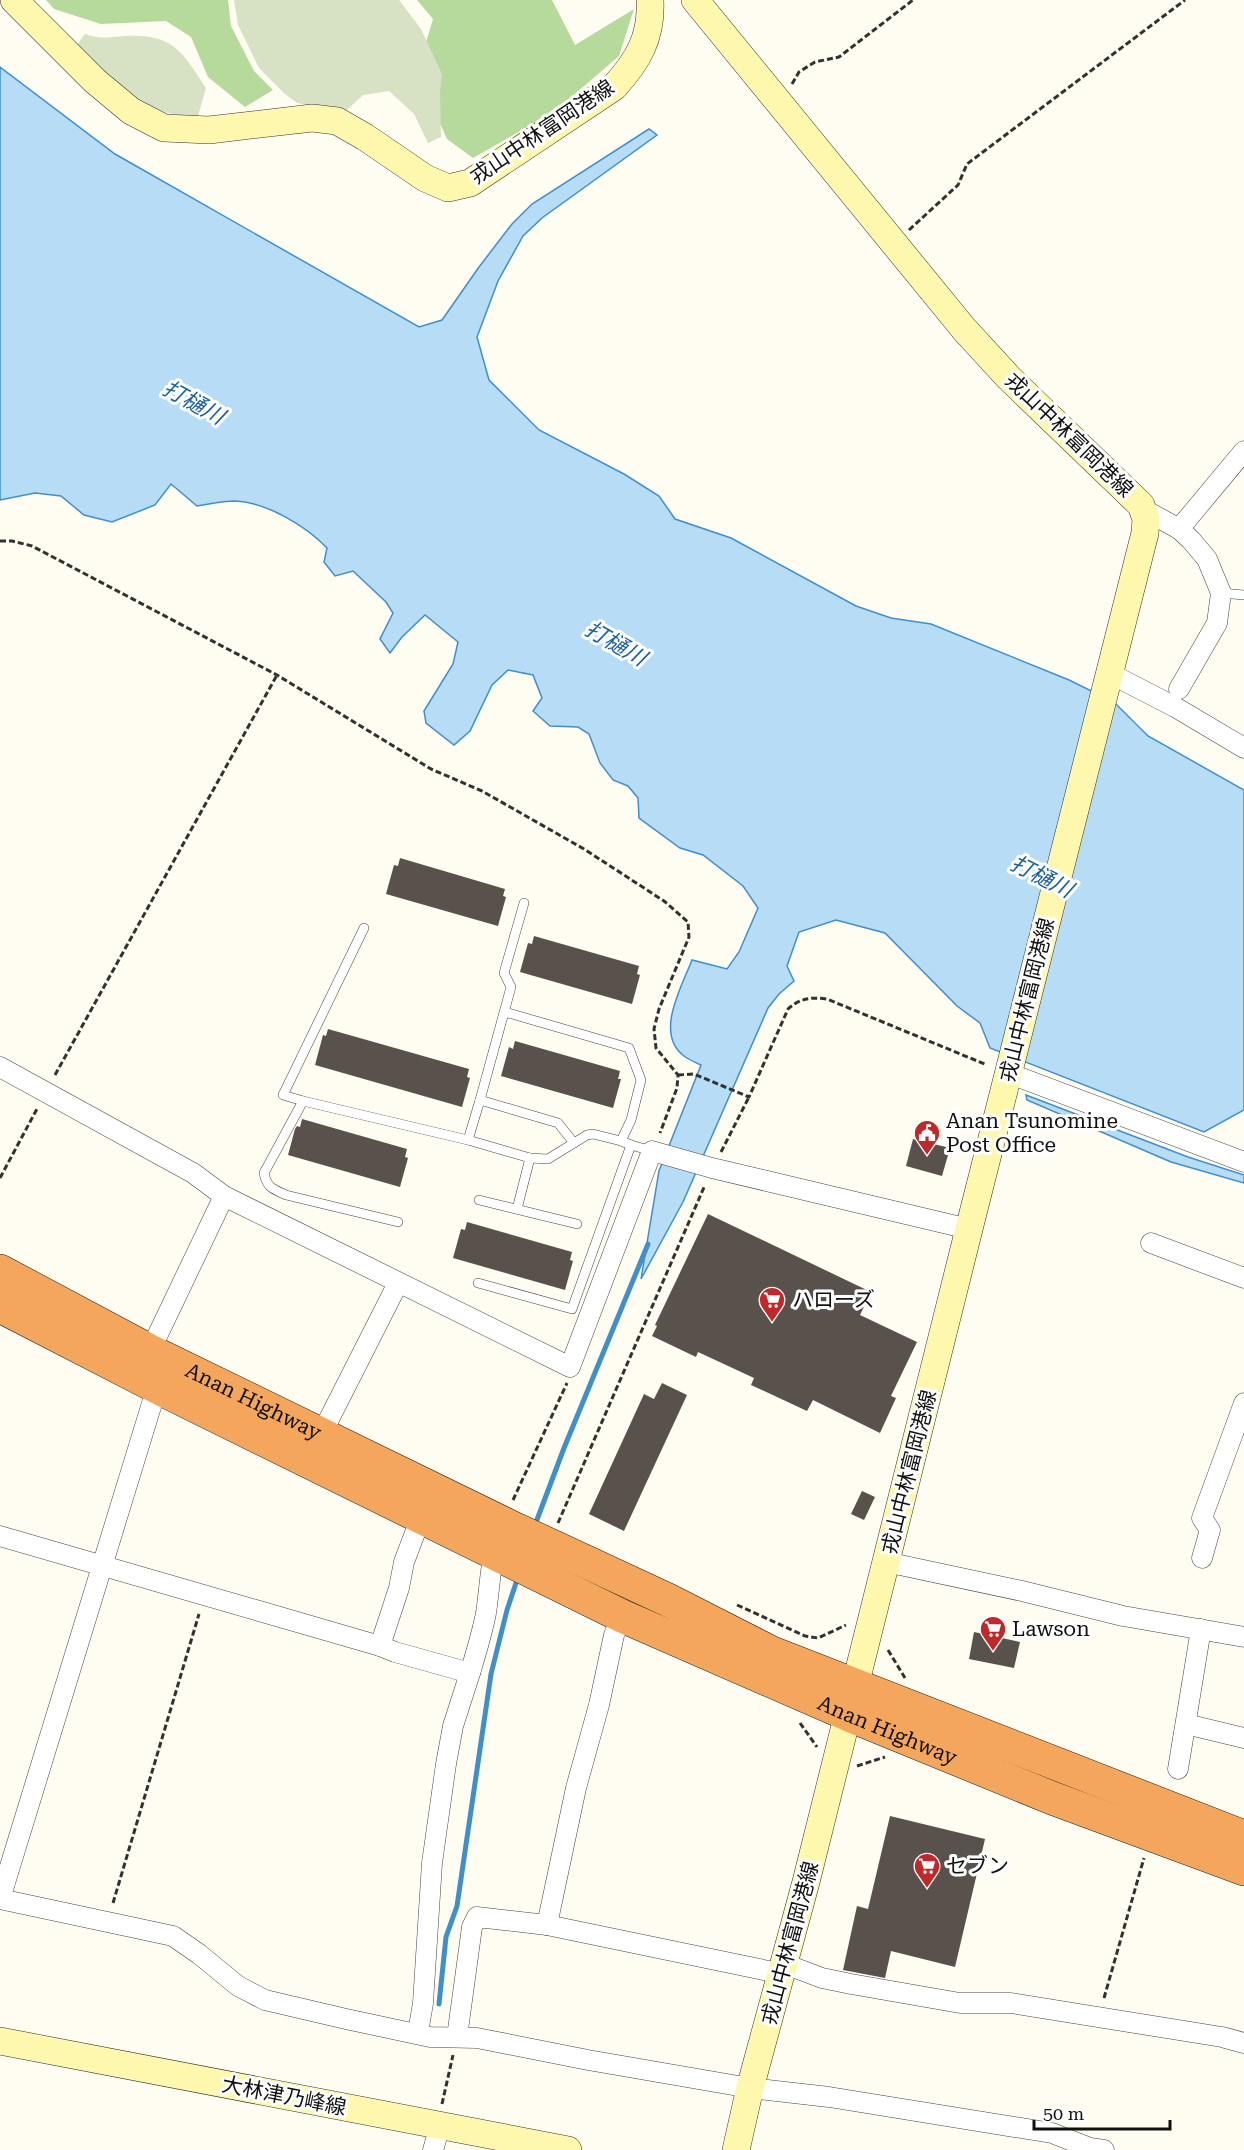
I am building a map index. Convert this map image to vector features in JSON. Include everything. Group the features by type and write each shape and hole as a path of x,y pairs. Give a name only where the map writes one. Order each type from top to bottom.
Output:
{"highway":[{"name":"Anan Highway","path":"0,1271 150,1351 321,1435 502,1539 539,1574 622,1616 852,1700 1244,1837"},
{"name":"Anan Highway","path":"0,1306 157,1387 421,1517 502,1539 551,1532 668,1600 770,1652 852,1700 1052,1798 1244,1869"}],"main road":[{"name":"戎山中林富岡港線","path":"14,0 95,81 131,111 164,128 209,130 312,118 337,121 425,178 448,188 470,183 614,87 631,68 646,39 651,0"},
{"name":"戎山中林富岡港線","path":"695,0 964,329 1002,370 1141,505 1146,519 1145,532 852,1700 784,1969 750,2088 736,2150"},
{"name":"大林津乃峰線","path":"0,2042 438,2129 568,2150"}],"street":[{"path":"1184,522 1244,451"},
{"path":"1143,509 1184,522 1207,559 1221,593 1217,622 1179,688"},
{"path":"1108,680 1175,707 1244,748"},
{"path":"0,1067 193,1173 224,1196 570,1367 656,1153 969,1229"},
{"path":"1009,1068 1244,1162"},
{"path":"224,1196 150,1351 157,1387 0,1899 173,1936 200,1954 238,1986 265,2000 441,2039 477,2038 750,2088 829,2097 1052,2133 1090,2148 1104,2150"},
{"path":"1151,1243 1244,1278"},
{"path":"321,1435 398,1283"},
{"path":"1202,1558 1210,1530 1202,1518 1244,1403"},
{"path":"380,1646 399,1588 404,1562 421,1517"},
{"path":"0,1536 470,1673"},
{"path":"418,2033 423,2003 432,1863 444,1775 453,1726 479,1643 486,1611 488,1581 502,1539"},
{"path":"886,1562 1022,1591 1123,1616 1244,1637"},
{"path":"547,1925 576,1788 599,1705 614,1635 622,1616"},
{"path":"1179,1769 1201,1629"},
{"path":"1186,1724 1244,1738"},
{"path":"458,2037 472,1927 477,1917 547,1925 960,2003 1011,2003 1222,2037 1244,2043"}],"lane":[{"path":"1221,593 1244,595"},
{"path":"468,1140 511,987 504,973 524,903"},
{"path":"364,928 283,1095 468,1140 530,1158 549,1159 587,1135 593,1134 656,1153"},
{"path":"478,1283 572,1309 626,1143 641,1080 628,1048 505,1012"},
{"path":"480,1100 558,1123 574,1143"},
{"path":"303,1101 264,1173 266,1183 272,1189 286,1195 398,1222"},
{"path":"517,1209 530,1158"},
{"path":"479,1200 577,1224"}],"path":[{"path":"780,104 799,72 815,62 839,57 913,0"},
{"path":"894,243 958,185 968,164 1185,0"},
{"path":"0,541 12,541 32,546 277,675 431,769 482,791 584,849 664,901 688,922 689,937 659,1009 654,1029 656,1048 678,1075 677,1088 656,1153"},
{"path":"0,1178 277,675"},
{"path":"551,1532 558,1523 710,1167 749,1097 788,1009 796,1002 809,997 827,999 1009,1068"},
{"path":"678,1075 694,1074 749,1097"},
{"path":"502,1539 568,1381 570,1367"},
{"path":"107,1922 205,1595"},
{"path":"730,1601 805,1635 818,1638 845,1626 850,1620"},
{"path":"796,1717 819,1751"},
{"path":"1098,2017 1145,1854"},
{"path":"438,2129 458,2037"}],"green space":[{"path":"46,0 228,0 231,26 254,71 273,90 245,107 208,77 191,37 166,21 101,24 54,9"},
{"path":"234,0 399,0 421,29 442,74 441,137 428,143 414,114 389,91 363,95 345,112 297,103 259,68 238,25"},
{"path":"417,0 552,0 575,45 634,9 619,56 554,112 473,158 447,139 417,72 433,19"},
{"path":"85,34 102,38 142,36 155,38 175,48 190,64 206,88 198,116 162,111 131,95 76,46"}],"water":[{"name":"打樋川","path":"0,67 115,154 419,327 442,320 512,224 532,204 649,129 657,135 542,218 523,236 498,281 477,337 489,380 539,430 624,474 659,496 675,519 731,538 856,606 891,618 931,624 1069,680 1114,702 1148,736 1244,790 1244,1110 1204,1132 990,1048 980,1023 957,1006 885,933 836,920 799,932 787,966 794,981 768,1008 683,1202 641,1279 659,1171 701,1065 684,1056 675,1047 671,1035 671,1023 677,996 692,960 727,969 739,952 758,908 743,886 703,855 680,848 639,818 638,798 628,786 613,780 600,763 589,734 578,727 550,726 533,711 542,698 533,675 508,670 492,685 470,731 454,745 426,723 424,711 453,664 458,642 425,615 402,637 390,653 380,639 393,613 386,602 353,571 335,576 324,562 327,548 285,517 247,502 230,501 197,506 171,484 155,505 112,522 84,515 61,496 35,493 0,500"},
{"path":"1026,1095 1188,1157 1244,1175 1244,1183 1171,1162 1027,1100"}],"building":[{"path":"400,858 505,889 503,896 506,897 498,926 386,894 394,865 398,866"},
{"path":"534,936 639,966 637,974 640,975 632,1004 520,972 528,943 532,944"},
{"path":"328,1029 469,1069 467,1077 470,1078 462,1107 315,1065 323,1035 326,1036"},
{"path":"515,1041 620,1071 618,1079 621,1079 613,1108 501,1076 509,1047 513,1049"},
{"path":"302,1119 407,1149 405,1157 408,1158 400,1187 288,1155 295,1129 297,1126 300,1127"},
{"path":"913,1139 950,1148 942,1176 906,1166"},
{"path":"708,1214 871,1292 860,1315 917,1342 891,1396 896,1398 880,1433 813,1400 807,1411 751,1385 754,1378 698,1352 696,1357 652,1336 657,1326 655,1325"},
{"path":"467,1222 572,1252 570,1260 573,1261 565,1290 453,1258 461,1229 465,1230"},
{"path":"662,1383 687,1395 624,1531 589,1514 644,1394 654,1399"},
{"path":"862,1491 875,1497 864,1520 851,1514"},
{"path":"974,1632 1020,1642 1014,1668 969,1659"},
{"path":"890,1816 985,1839 955,1967 891,1951 885,1978 843,1970 857,1906 868,1909"}],"waterway":[{"path":"535,1525 564,1448 648,1244"},
{"path":"439,2004 446,1937 457,1906 491,1674 518,1577"}],"place":[{"name":"Anan Tsunomine Post Office","path":"927,1156"},
{"name":"ハローズ","path":"772,1323"},
{"name":"Lawson","path":"993,1652"},
{"name":"セブン","path":"927,1889"}]}
